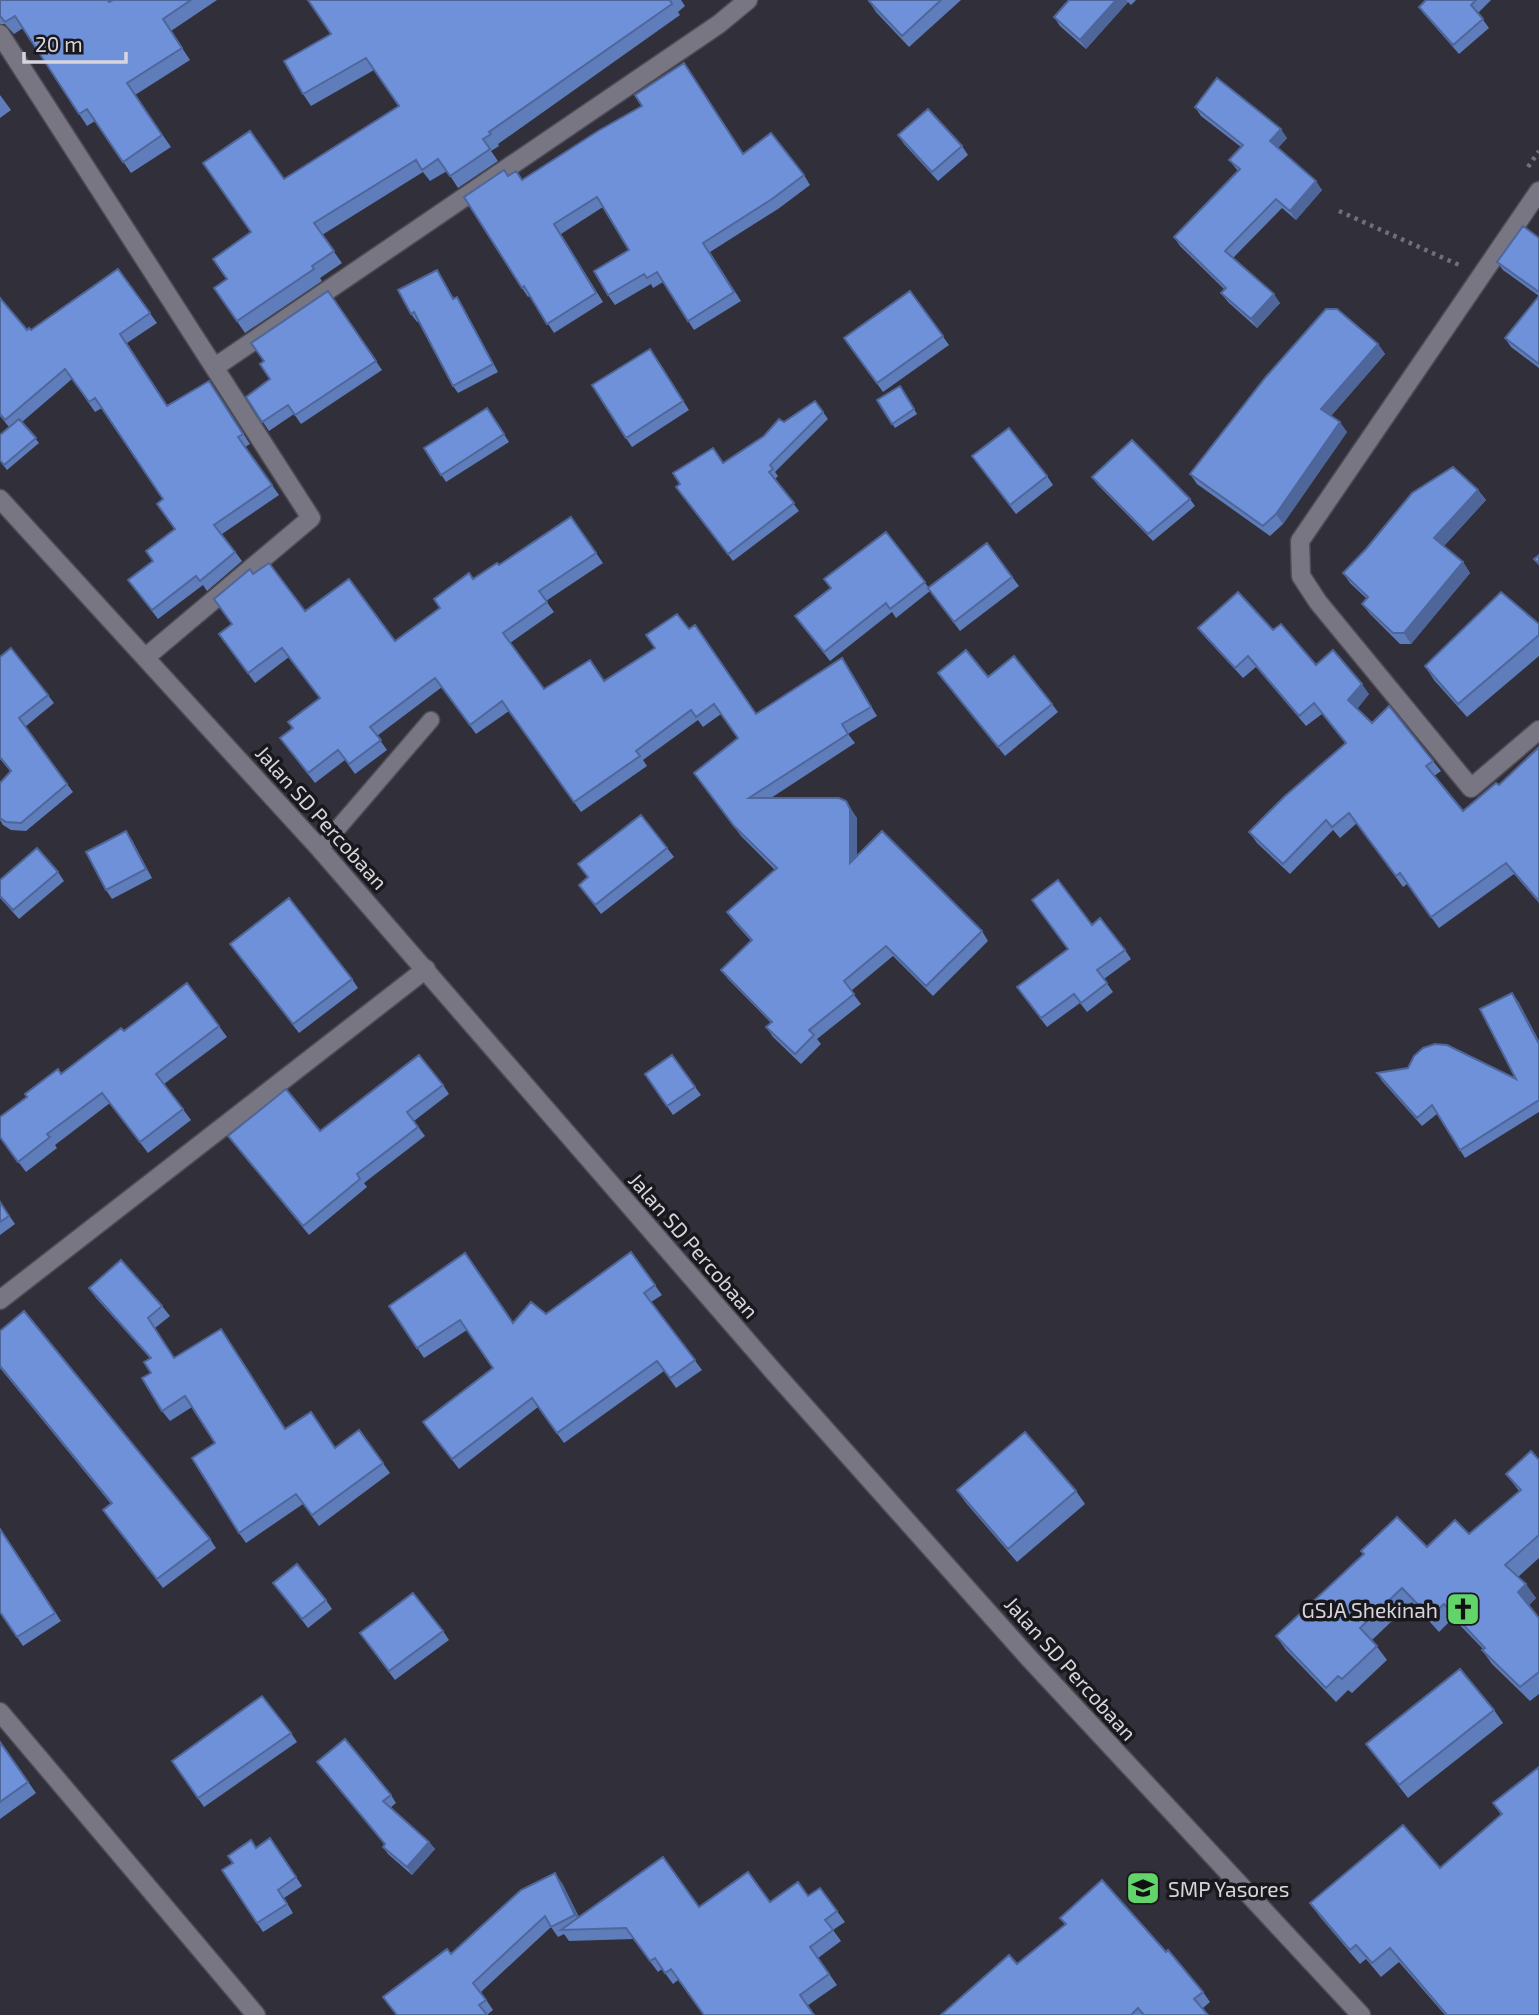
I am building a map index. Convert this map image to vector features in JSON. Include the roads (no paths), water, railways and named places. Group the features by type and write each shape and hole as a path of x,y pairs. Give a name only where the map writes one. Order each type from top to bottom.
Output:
{"street":[{"path":"215,367 719,24 748,0"},
{"path":"0,34 312,518 146,657"},
{"path":"1539,191 1300,541 1301,576 1318,603 1471,788 1539,730"},
{"name":"Jalan SD Percobaan","path":"0,499 320,849 774,1373 1028,1657 1361,2015"},
{"path":"0,1300 426,969"},
{"path":"0,1712 256,2015"}],"lane":[{"path":"320,849 431,720"}],"place":[{"name":"GSJA Shekinah","path":"1463,1609"},
{"name":"SMP Yasores","path":"1143,1888"}]}
